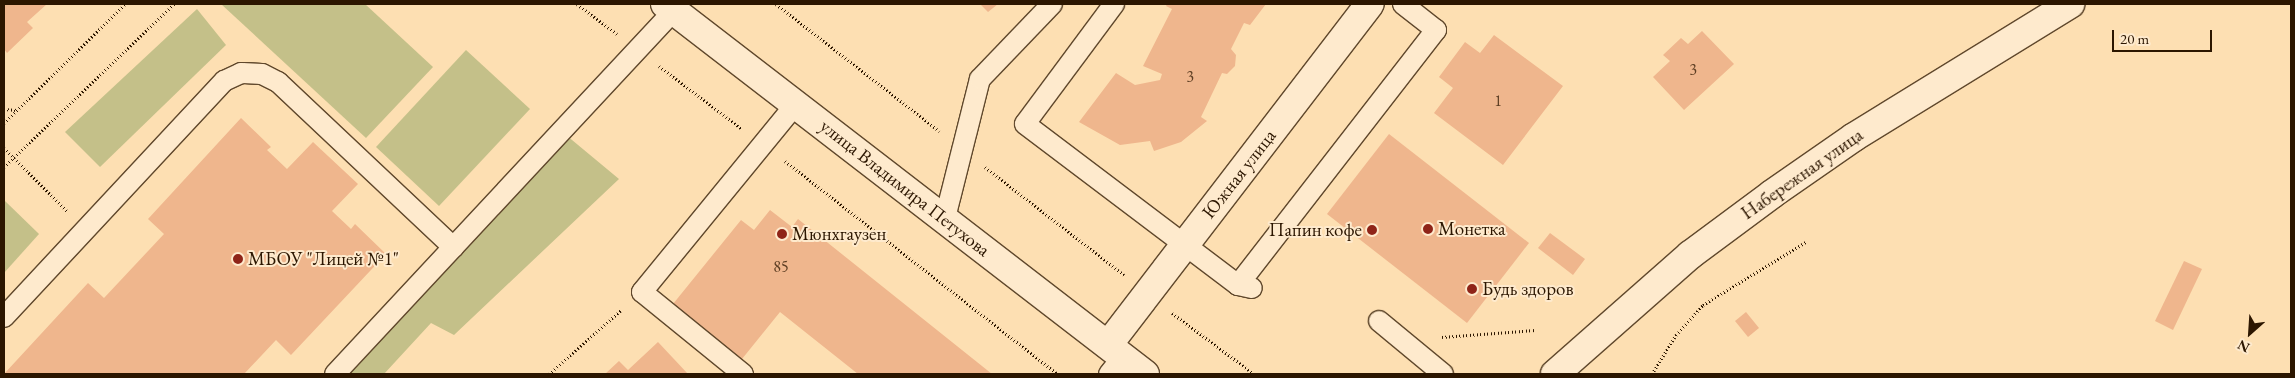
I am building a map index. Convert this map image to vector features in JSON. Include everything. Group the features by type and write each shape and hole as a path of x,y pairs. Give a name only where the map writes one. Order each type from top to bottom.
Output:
{"street":[{"name":"Южная улица","path":"1114,359 1148,294 1184,244 1370,4"},
{"name":"Набережная улица","path":"1556,374 1690,255 1772,194 1854,137 2070,4"},
{"name":"улица Владимира Петухова","path":"669,7 945,218 1114,359 1145,374"}],"lane":[{"path":"945,218 977,77 1052,4"},
{"path":"1114,4 1025,124 1184,244 1245,286 1436,30 1403,4"},
{"path":"335,374 637,49 669,7"},
{"path":"4,317 224,81 241,73 255,74 278,82 453,247"},
{"path":"742,374 642,292 796,104"},
{"path":"1379,321 1443,374"}],"path":[{"path":"4,123 125,4"},
{"path":"4,168 174,4"},
{"path":"577,4 763,145 1058,374"},
{"path":"776,4 1148,294 1254,374"},
{"path":"4,109 17,110"},
{"path":"4,148 85,230"},
{"path":"1652,374 1676,335 1703,305 1806,242"},
{"path":"549,374 642,292"},
{"path":"1401,340 1536,330"}],"shaded area":[{"path":"221,4 365,4 433,67 366,138"},
{"path":"197,9 226,45 100,167 65,132"},
{"path":"466,50 530,109 439,206 376,147"},
{"path":"566,135 619,179 454,335 431,323 384,374 344,374"},
{"path":"4,200 39,234 4,273"}],"building":[{"path":"4,4 47,4 27,22 33,28 7,53 4,49"},
{"path":"980,4 998,4 988,12"},
{"path":"1167,4 1266,4 1250,25 1244,23 1231,49 1236,55 1235,66 1227,74 1222,73 1201,117 1207,121 1181,142 1154,151 1150,141 1120,145 1079,122 1116,73 1135,85 1160,80 1162,74 1143,66 1172,9 1166,6"},
{"path":"1702,31 1734,64 1684,110 1653,77 1670,61 1663,55 1681,38 1688,44"},
{"path":"1494,35 1563,86 1503,165 1434,113 1453,88 1439,77 1465,42 1480,53"},
{"path":"241,118 271,147 267,150 287,169 313,142 358,184 332,211 351,229 355,224 386,254 291,355 276,340 244,374 4,374 88,283 104,298 164,234 148,219"},
{"name":"Монетка","path":"1389,134 1529,243 1467,323 1327,214"},
{"path":"770,210 792,227 798,219 992,374 858,374 780,312 742,359 673,304 741,220 754,230"},
{"path":"1550,233 1585,259 1573,275 1538,248"},
{"path":"2184,261 2202,269 2173,330 2155,321"},
{"path":"1746,312 1759,328 1748,337 1735,321"},
{"path":"658,342 688,374 605,374 619,361 628,370"}],"place":[{"name":"Монетка","path":"1428,229"},
{"name":"Папин кофе","path":"1372,230"},
{"name":"Мюнхгаузен","path":"782,234"},
{"name":"МБОУ \"Лицей №1\"","path":"238,259"},
{"name":"Будь здоров","path":"1472,289"}]}
